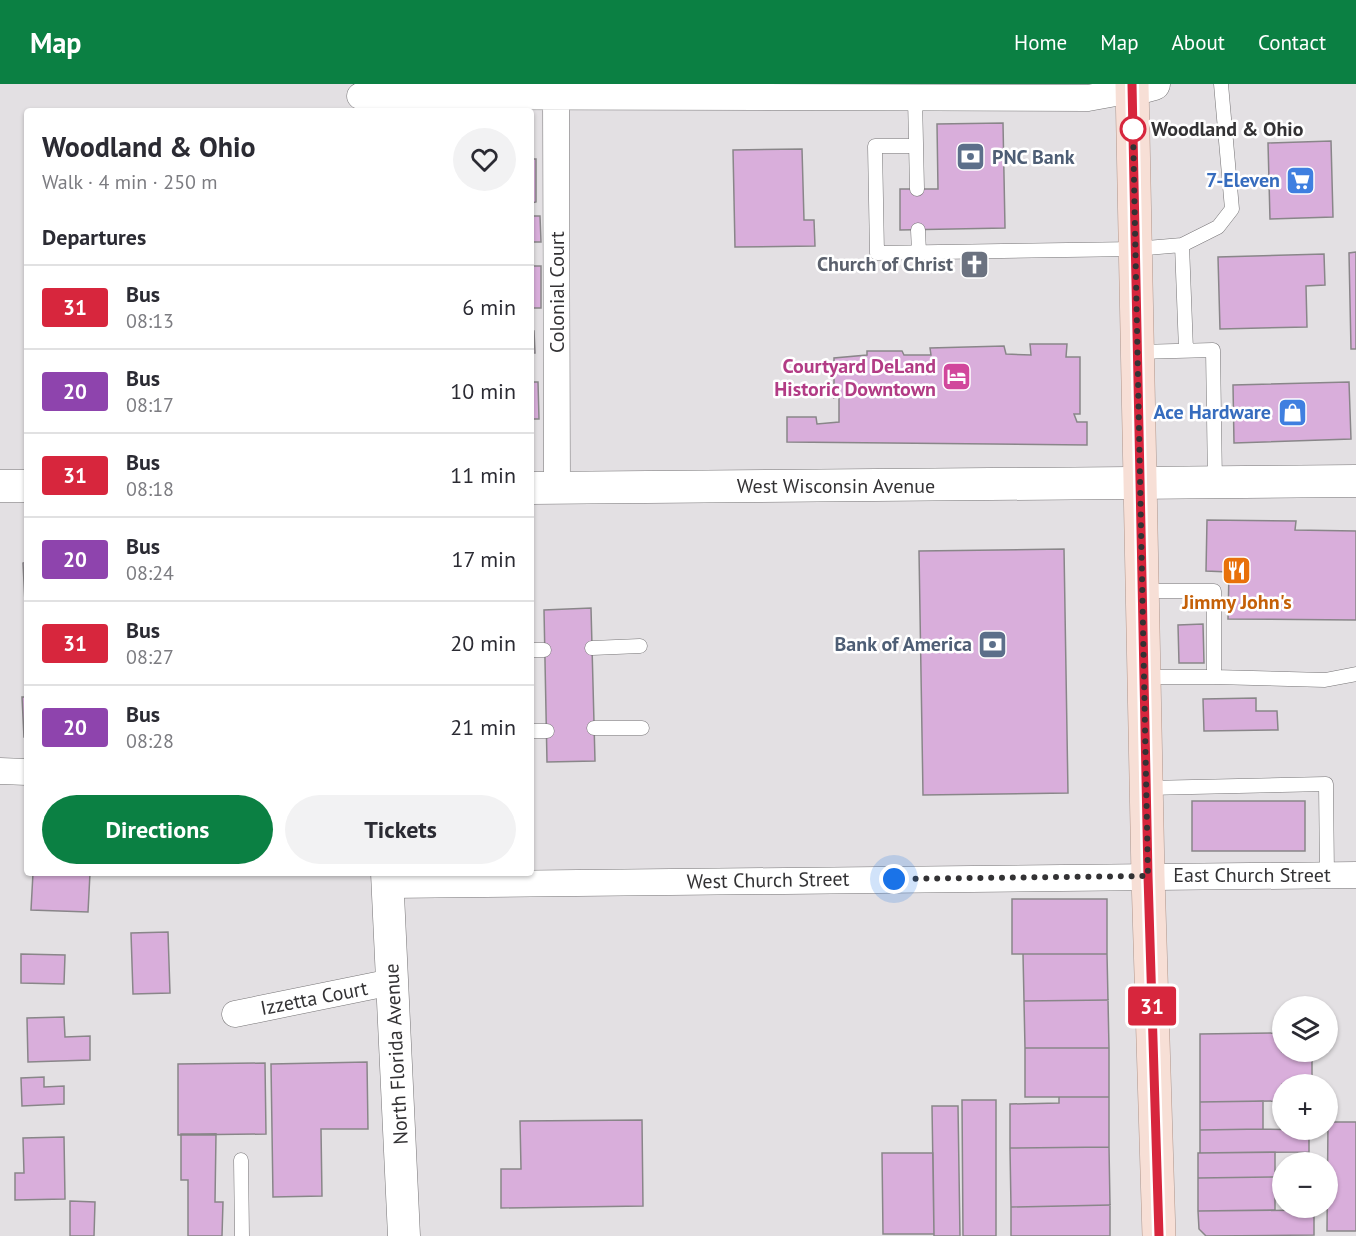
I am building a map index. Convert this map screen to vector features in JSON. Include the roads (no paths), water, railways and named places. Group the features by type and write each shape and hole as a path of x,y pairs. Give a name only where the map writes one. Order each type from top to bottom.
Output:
{"main road":[{"path":"1139,86 1135,249 1148,876 1159,1236"}],"street":[{"path":"360,97 915,98 983,91 1088,98 1139,86"},
{"name":"Colonial Court","path":"544,488 556,97"},
{"name":"West Wisconsin Avenue","path":"544,488 1356,482"},
{"path":"0,486 24,486"},
{"path":"0,771 24,772"},
{"name":"East Church Street","path":"1148,876 1356,875"},
{"name":"West Church Street","path":"387,879 1148,876"},
{"name":"North Florida Avenue","path":"387,879 404,1236"},
{"name":"Izzetta Court","path":"235,1014 392,982"}],"lane":[{"path":"916,146 875,146 877,253 1135,249 1182,245 1218,227 1232,209 1221,84"},
{"path":"915,98 917,189"},
{"path":"918,230 919,252"},
{"path":"1182,245 1186,350"},
{"path":"1137,352 1213,350 1215,483"},
{"path":"1143,591 1214,591 1214,677"},
{"path":"592,648 640,646"},
{"path":"1144,677 1325,680 1356,674"},
{"path":"594,728 642,728"},
{"path":"534,731 547,731"},
{"path":"1147,788 1326,784 1328,875"},
{"path":"241,1160 242,1236"}],"place":[{"name":"Woodland & Ohio","path":"1133,129"},
{"name":"PNC Bank","path":"971,157"},
{"name":"7-Eleven","path":"1301,180"},
{"name":"Church of Christ","path":"974,264"},
{"name":"Courtyard DeLand Historic Downtown","path":"957,377"},
{"name":"Ace Hardware","path":"1292,412"},
{"name":"Jimmy John's","path":"1237,571"},
{"name":"Bank of America","path":"993,644"}]}
